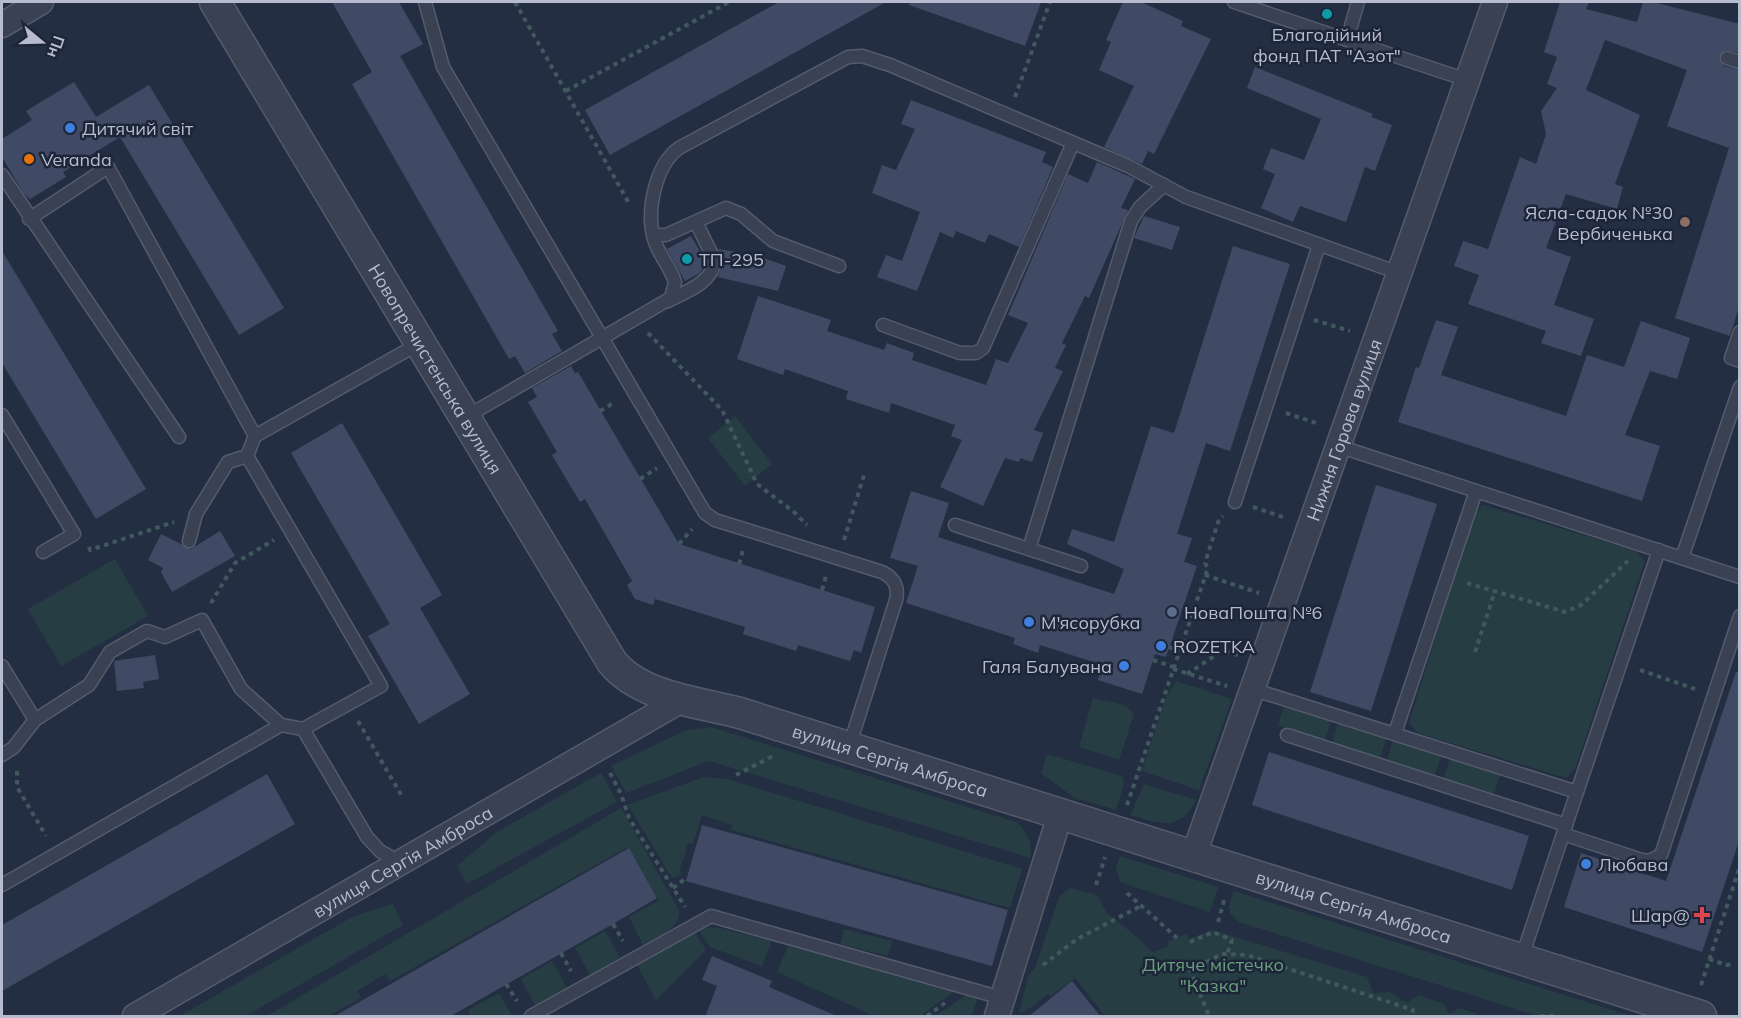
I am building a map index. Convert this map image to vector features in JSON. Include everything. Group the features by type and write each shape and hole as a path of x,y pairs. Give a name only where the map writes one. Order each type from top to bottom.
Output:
{"street":[{"path":"2,25 41,2"},
{"name":"Новопречистенська вулиця","path":"215,2 612,662 619,672 637,684 685,698"},
{"name":"Нижня Горова вулиця","path":"1193,857 1495,2"},
{"name":"вулиця Сергія Амброса","path":"135,1017 685,698 740,713 1521,960 1700,1004"},
{"path":"999,1007 1060,815"}],"lane":[{"path":"425,2 443,67 705,513 715,520 882,572 895,583 898,591 849,749"},
{"path":"1234,2 1467,80"},
{"path":"1347,40 1358,2"},
{"path":"664,304 670,298 675,282 653,236 658,174 672,153 842,59 862,56 890,65 1009,115 1196,201 1399,273"},
{"path":"1726,58 1740,62"},
{"path":"883,325 960,353 976,353 983,348 1073,143"},
{"path":"29,219 108,167 255,436"},
{"path":"2,175 29,219 179,437"},
{"path":"1029,549 1131,221 1140,207 1164,185"},
{"path":"653,236 666,235 726,208 733,209 773,242 839,266"},
{"path":"464,418 704,281 714,268 715,261 696,222"},
{"path":"1236,502 1319,245"},
{"path":"1740,332 1731,358 1740,361"},
{"path":"247,456 255,436 420,343"},
{"path":"1682,558 1740,387"},
{"path":"2,415 74,534 43,552"},
{"path":"1340,438 1476,491 1740,577"},
{"path":"189,541 196,514 228,462 247,456"},
{"path":"2,755 16,743 35,720 89,685 110,652 147,631 165,637 202,620 241,689 281,725 303,729 381,686 292,529 247,456"},
{"path":"1395,733 1476,491"},
{"path":"956,525 1081,566"},
{"path":"1521,960 1659,550"},
{"path":"1287,735 1564,829 1649,861 1661,855 1740,616"},
{"path":"2,666 35,720"},
{"path":"1251,691 1395,733 1577,792"},
{"path":"2,885 281,725"},
{"path":"303,729 367,837 380,851 401,863"},
{"path":"531,1017 711,916 719,916 999,1007"}],"path":[{"path":"515,2 642,227 653,236"},
{"path":"566,91 729,2"},
{"path":"1009,115 1050,2"},
{"path":"1296,314 1375,340"},
{"path":"636,320 666,355 722,411 757,484 794,512 839,558 864,475"},
{"path":"1267,406 1340,438"},
{"path":"1120,811 1126,807 1208,568 1205,563 1218,522 1236,502 1310,525"},
{"path":"74,534 83,536 90,550 196,514"},
{"path":"202,620 235,563 292,529"},
{"path":"1205,575 1283,601"},
{"path":"1460,580 1565,612 1581,605 1606,581"},
{"path":"1475,652 1495,591"},
{"path":"1172,640 1182,643"},
{"path":"1169,647 1179,651"},
{"path":"1187,674 1224,651 1262,662"},
{"path":"1153,660 1187,674 1251,691"},
{"path":"1621,664 1700,690 1715,691"},
{"path":"350,704 403,798"},
{"path":"16,743 17,787 56,853"},
{"path":"607,769 621,794 629,818 695,923"},
{"path":"1096,885 1107,850"},
{"path":"1700,1004 1709,959 1740,866"},
{"path":"673,888 685,879"},
{"path":"1218,922 1227,890"},
{"path":"1127,893 1177,938"},
{"path":"1038,970 1056,953 1077,939 1141,906"},
{"path":"1190,942 1213,932 1233,940 1227,954"},
{"path":"1190,970 1227,954 1247,955 1413,1010 1411,1017"},
{"path":"1709,959 1726,965 1734,964"},
{"path":"1186,960 1209,1017"},
{"path":"1540,1017 1558,1017"}],"green space":[{"path":"735,416 772,464 745,486 708,438"},
{"path":"1483,505 1636,551 1645,561 1575,769 1566,778 1418,733 1409,723 1474,514"},
{"path":"115,559 148,616 61,666 28,609"},
{"path":"1176,681 1232,699 1199,790 1142,771 1166,697"},
{"path":"1093,698 1125,705 1134,714 1119,760 1079,747"},
{"path":"1284,706 1331,721 1325,740 1278,725"},
{"path":"1338,723 1386,739 1380,758 1332,742"},
{"path":"711,727 1016,822 1028,838 1031,847 1030,858 709,761 626,793 611,766 684,731"},
{"path":"1393,741 1441,757 1435,775 1387,760"},
{"path":"1047,754 1122,776 1124,784 1116,810 1075,798 1041,773"},
{"path":"1450,759 1500,775 1494,794 1444,778"},
{"path":"601,773 617,802 467,884 457,866 497,832"},
{"path":"703,777 727,779 1022,869 1010,908 731,830 733,825 702,815 693,844 688,843 680,870 681,875 672,878 628,805"},
{"path":"1144,784 1196,800 1183,817 1168,823 1130,815"},
{"path":"621,808 679,910 676,922 662,935 643,945 629,917 659,900 628,847 390,981 385,974 357,991 361,998 328,1016 267,1016"},
{"path":"1120,856 1218,887 1210,912 1120,882 1116,869"},
{"name":"Дитяче містечко \"Казка\"","path":"1070,888 1097,895 1106,912 1153,952 1169,946 1168,941 1187,934 1189,939 1213,930 1367,977 1373,993 1390,992 1407,1003 1419,995 1444,1004 1449,1014 1458,1008 1476,1013 1477,1016 1105,1016 1075,978 1051,996 1048,994 1030,1008 1019,1013 1028,976 1035,968 1059,897"},
{"path":"1234,891 1628,1015 1538,1016 1239,922 1230,913 1229,906"},
{"path":"393,904 403,925 246,1016 180,1016 354,916"},
{"path":"715,927 772,941 762,966 710,947 698,929"},
{"path":"844,929 892,941 888,956 840,944"},
{"path":"605,931 620,957 590,975 575,948"},
{"path":"694,931 706,950 656,1000 637,965"},
{"path":"788,946 953,992 920,1016 869,1016 870,1014 777,972"},
{"path":"552,961 567,988 536,1007 521,979"},
{"path":"499,993 512,1016 471,1016 468,1010"},
{"path":"969,993 978,996 972,1016 935,1016"}],"building":[{"path":"332,2 399,2 423,44 400,56 558,331 552,334 562,351 525,373 515,356 509,359 352,84 372,72"},
{"path":"779,2 886,2 610,155 585,110"},
{"path":"910,2 1041,2 1025,46 909,5"},
{"path":"1123,2 1141,2 1183,21 1181,26 1211,39 1154,154 1148,151 1142,164 1104,147 1134,86 1099,70 1111,42 1106,40"},
{"path":"1560,2 1589,2 1586,9 1637,22 1643,2 1653,2 1740,24 1740,53 1725,50 1719,59 1724,66 1740,70 1740,304 1730,336 1675,318 1729,148 1667,126 1687,70 1605,40 1586,90 1640,115 1615,184 1623,187 1617,209 1566,194 1546,248 1571,257 1554,305 1594,319 1581,356 1541,343 1546,331 1468,304 1479,275 1454,266 1463,241 1488,249 1520,157 1536,164 1546,134 1541,111 1557,88 1547,84 1557,57 1544,52"},
{"path":"1255,67 1373,114 1371,117 1392,125 1375,171 1365,167 1346,222 1300,206 1293,222 1261,208 1275,174 1263,169 1271,148 1304,160 1321,119 1247,88"},
{"path":"74,82 96,117 149,85 284,308 239,335 120,137 63,172 66,177 30,199 24,194 2,157 2,139 32,120 26,111"},
{"path":"911,100 1046,152 1042,162 1053,167 1019,247 989,234 985,243 956,231 953,238 940,232 917,291 877,277 886,255 902,261 920,212 872,193 882,165 896,170 915,129 901,124"},
{"path":"1097,162 1135,179 1121,208 1128,210 1089,298 1085,296 1062,343 1066,345 1055,368 1063,371 1034,430 1043,433 1032,462 1020,458 1019,462 1005,458 983,506 940,487 962,440 951,436 955,425 891,403 889,413 846,399 848,391 785,369 783,375 737,359 758,296 831,320 827,331 884,350 887,343 914,353 912,360 986,385 996,359 1008,363 1028,323 1008,315 1068,174 1088,183"},
{"path":"1144,216 1180,227 1172,250 1134,238"},
{"name":"ТП-295","path":"691,236 706,262 700,273 685,281 667,249"},
{"path":"1233,246 1290,264 1230,451 1206,443 1177,534 1192,538 1184,562 1197,566 1166,657 1155,654 1142,694 1098,680 1103,665 1040,645 1038,653 1013,644 1015,638 906,603 918,566 890,558 911,491 949,503 938,537 1114,594 1124,569 1067,544 1072,529 1114,542 1151,426 1174,433"},
{"path":"718,249 755,255 786,266 778,291 718,277 723,262"},
{"path":"2,251 146,489 96,519 2,363"},
{"path":"1436,320 1458,327 1441,375 1566,416 1587,355 1624,367 1641,321 1690,338 1677,379 1650,371 1625,435 1660,446 1642,501 1398,422 1416,367 1419,368"},
{"path":"571,366 575,373 578,372 679,544 875,607 861,653 854,650 850,661 798,645 796,651 743,634 745,627 655,599 653,605 635,599 627,585 632,581 585,499 580,502 552,455 557,452 528,402 537,397 532,388"},
{"path":"342,423 442,595 420,608 470,694 419,724 368,636 390,624 291,453"},
{"path":"1376,485 1437,504 1371,711 1310,692"},
{"path":"220,531 235,556 172,592 161,572 163,568 148,560 161,534 191,549"},
{"path":"155,655 159,679 143,682 144,688 117,691 114,661"},
{"path":"1736,672 1740,672 1740,838 1702,952 1564,907 1581,853 1666,881"},
{"path":"1269,752 1529,836 1512,890 1252,805"},
{"path":"267,774 295,824 2,991 2,925"},
{"path":"702,825 1008,910 992,966 686,881"},
{"path":"629,848 657,898 613,924 449,1017 333,1017"},
{"path":"712,956 772,981 769,987 839,1017 705,1017 717,986 702,980"},
{"path":"1072,981 1101,1017 1028,1017"}],"place":[{"name":"Благодійний фонд ПАТ \"Азот\"","path":"1327,14"},
{"name":"Дитячий світ","path":"70,128"},
{"name":"Veranda","path":"29,159"},
{"name":"Ясла-садок №30 Вербиченька","path":"1685,222"},
{"name":"ТП-295","path":"687,259"},
{"name":"НоваПошта №6","path":"1172,612"},
{"name":"М'ясорубка","path":"1029,622"},
{"name":"ROZETKA","path":"1161,646"},
{"name":"Галя Балувана","path":"1124,666"},
{"name":"Любава","path":"1586,864"},
{"name":"Шар@","path":"1702,915"}]}
